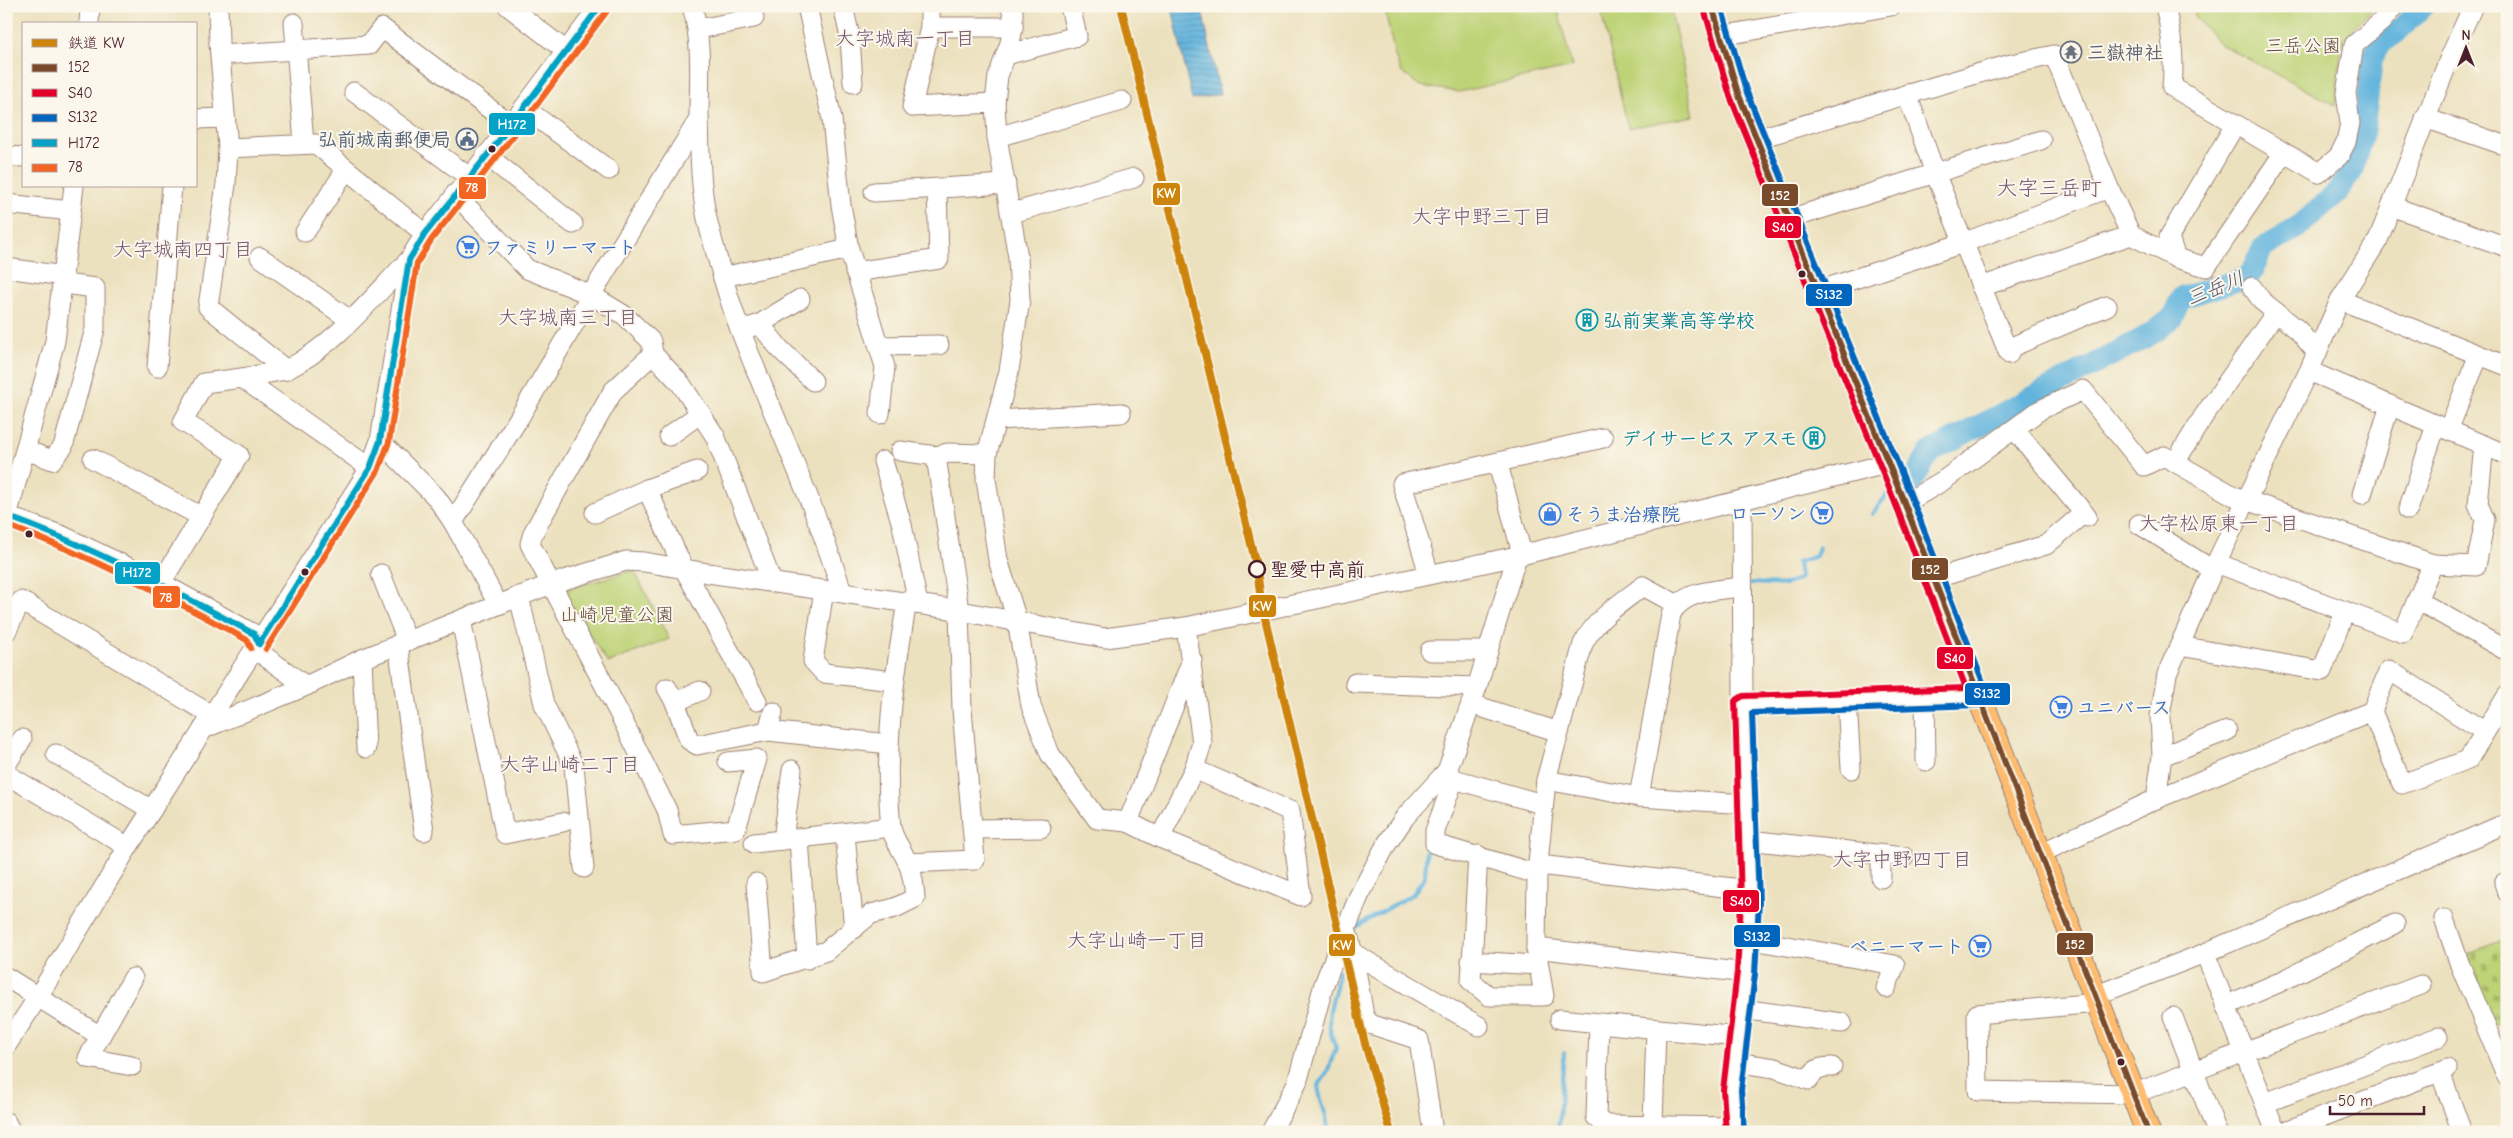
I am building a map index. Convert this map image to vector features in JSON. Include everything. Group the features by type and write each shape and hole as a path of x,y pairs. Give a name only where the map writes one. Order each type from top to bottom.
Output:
{"main road":[{"path":"1712,6 1720,36 1756,139 1897,487 2040,853 2095,1000 2148,1132"}],"street":[{"path":"89,22 90,6"},
{"path":"218,6 224,118 228,148 226,184 208,307 286,370"},
{"path":"508,6 566,52"},
{"path":"161,583 239,454 182,422 204,383 286,370 308,359 350,320 409,260 425,234 455,194 511,125 600,6"},
{"path":"692,6 699,29 699,120 708,226 740,331 829,552 833,591 813,661 824,673 894,681"},
{"path":"807,6 832,119 841,205 849,249 885,367 880,414"},
{"path":"843,6 850,38 853,83"},
{"path":"930,6 930,28 912,107 996,103"},
{"path":"1010,6 1013,12 1012,27 1006,55 998,76 996,103 997,137 1012,212 1018,257 1020,300 1016,338 987,454 986,479 998,560 1017,620 1031,706 1050,754 1098,819 1128,822 1160,838 1301,896 1290,811 1194,769"},
{"path":"1006,55 1077,36 1070,6"},
{"path":"1720,36 1890,6"},
{"path":"2165,6 2175,57 2172,86 2283,154 2319,173 2339,156 2346,142 2350,123 2346,93 2354,45 2382,21 2394,6"},
{"path":"2156,799 2162,756 2160,716 2165,683 2214,566 2309,371 2340,300 2378,240 2425,118 2473,6"},
{"path":"699,29 754,18"},
{"path":"294,23 304,143"},
{"path":"930,28 1012,27"},
{"path":"221,55 369,45 382,28 511,125"},
{"path":"1756,139 2008,65 2054,55 2109,188 2131,235 2176,258 2206,267 2283,154"},
{"path":"354,92 469,177"},
{"path":"1907,94 1935,173 2008,351 2107,306"},
{"path":"997,137 1122,101"},
{"path":"524,108 609,170"},
{"path":"198,119 224,118"},
{"path":"2425,118 2507,146"},
{"path":"452,522 519,418 591,295 699,120"},
{"path":"2176,258 2169,237 2235,125"},
{"path":"1789,219 2041,140"},
{"path":"228,148 304,143 316,144 425,234"},
{"path":"486,155 573,224"},
{"path":"6,156 22,157"},
{"path":"304,232 346,170"},
{"path":"1012,212 1134,178"},
{"path":"874,192 1006,184"},
{"path":"74,188 64,280 55,341 7,516 63,536 161,583 254,634 263,655 306,686"},
{"path":"157,367 172,188"},
{"path":"1818,291 1963,243 2109,188"},
{"path":"855,272 939,259 937,189"},
{"path":"455,194 527,269 591,295 624,314 651,341 653,354 681,384 715,436 772,582"},
{"path":"6,204 71,211"},
{"path":"2391,206 2507,246"},
{"path":"1981,287 2131,235"},
{"path":"723,277 849,249"},
{"path":"260,257 350,320"},
{"path":"6,1046 38,997 128,847 370,468 380,441 409,260"},
{"path":"6,268 94,288 95,329 63,447 52,460 26,450"},
{"path":"2252,287 2262,301 2298,330 2317,353"},
{"path":"740,331 760,324 800,299"},
{"path":"2340,300 2507,366"},
{"path":"2176,462 2203,417 2276,312"},
{"path":"760,324 779,348 813,381"},
{"path":"879,346 939,345"},
{"path":"653,354 613,391 533,533 530,544 667,810 674,835 736,829 756,758 728,762"},
{"path":"2408,510 2442,427 2479,355"},
{"path":"2309,371 2507,455"},
{"path":"242,378 370,468"},
{"path":"208,722 306,686 362,659 498,604 551,584 626,561 683,567 959,610 1105,638 1186,627 1519,555 1742,500 1897,487 1944,480 2040,410 2083,390 2144,466 2164,456 2234,496 2433,564 2476,566 2485,520 2478,504 2484,445"},
{"path":"2362,494 2390,405"},
{"path":"669,436 701,413"},
{"path":"997,420 1121,413"},
{"path":"1933,579 2046,545 2085,515 2015,430"},
{"path":"1429,574 1402,484 1498,464 1603,438"},
{"path":"380,441 436,497 498,604"},
{"path":"900,451 936,456 948,453 987,454"},
{"path":"908,863 975,860 974,829 962,709 959,610 936,456"},
{"path":"93,459 202,517"},
{"path":"756,883 763,972 807,959 826,951 871,914 895,908 915,898 914,883 908,863 891,827 889,744 894,681 912,603 902,525 883,461"},
{"path":"1498,464 1519,555 1474,695 1435,830 1435,844 1538,869 1750,890"},
{"path":"595,513 647,489 697,471"},
{"path":"647,489 683,567 757,701"},
{"path":"1599,1024 1596,1117 1605,1128 1652,1124 1734,1130 1732,1107 1735,1062 1746,973 1750,890 1743,704 1742,500"},
{"path":"2139,524 2214,566 2403,633 2433,564"},
{"path":"381,574 403,643 424,830"},
{"path":"1478,855 1470,981 1489,996 1544,996 1536,957 1542,804 1558,732 1583,644 1590,630 1602,618 1644,586 1676,604"},
{"path":"1639,797 1670,614 1676,604 1707,591 1742,587"},
{"path":"519,596 544,704 574,766 584,868"},
{"path":"2417,600 2507,651"},
{"path":"6,632 21,601 208,722"},
{"path":"2180,646 2322,671 2345,611"},
{"path":"461,620 505,834 563,822"},
{"path":"1160,838 1194,769 1202,743 1186,627"},
{"path":"1430,651 1488,651"},
{"path":"362,659 366,748"},
{"path":"1128,822 1192,660"},
{"path":"2485,732 2389,670 2372,711 2402,784 2468,760 2507,696"},
{"path":"1355,683 1474,695 1558,732"},
{"path":"700,691 671,695 689,740 697,745 768,731 889,744"},
{"path":"1743,704 1979,696"},
{"path":"1925,698 1926,761"},
{"path":"1847,701 1851,769"},
{"path":"2040,853 2156,799 2372,711"},
{"path":"768,731 773,712"},
{"path":"2162,756 2227,731"},
{"path":"6,765 22,738"},
{"path":"56,754 152,810"},
{"path":"792,770 791,839 807,959"},
{"path":"6,774 128,847"},
{"path":"1451,775 1542,804"},
{"path":"1271,1132 1285,1109 1297,1083 1324,984 1358,896 1386,845 1405,817 1451,775"},
{"path":"1546,780 1639,797 1746,804"},
{"path":"2421,985 2133,1094 1978,1091 1977,1014 2095,1000 2507,823"},
{"path":"754,843 845,834 891,827"},
{"path":"974,829 1041,828"},
{"path":"845,834 854,929"},
{"path":"1748,840 1904,857"},
{"path":"1881,855 1881,878"},
{"path":"2444,919 2460,965 2507,1077"},
{"path":"2225,1006 2278,983 2395,924"},
{"path":"1346,929 1353,953 1364,1016 1370,1024 1419,1040 1433,1132"},
{"path":"1747,940 1896,965 1886,988"},
{"path":"1353,953 1479,1026"},
{"path":"2205,953 2276,1132"},
{"path":"1470,961 1536,957 1746,973"},
{"path":"6,977 100,1036"},
{"path":"132,1066 88,1058 133,978"},
{"path":"1742,1009 1842,1023"},
{"path":"2173,1017 2217,1132"},
{"path":"1560,1019 1738,1037"},
{"path":"1652,1124 1656,1030"},
{"path":"2265,1104 2438,1037"},
{"path":"1735,1062 1775,1068 1797,1078 1809,1080 1813,1072 1821,1067 1832,1067"},
{"path":"2283,1132 2444,1070 2462,1132"},
{"path":"6,1122 11,1132"}],"green space":[{"path":"1384,6 1557,6 1572,67 1459,92 1420,86 1401,72 1395,56"},
{"path":"1600,6 1670,6 1694,116 1628,128"},
{"name":"三岳公園","path":"2192,6 2375,6 2343,39 2335,105 2220,44 2196,18"},
{"name":"山崎児童公園","path":"634,570 669,639 608,663 561,591"},
{"path":"2507,938 2507,1018 2494,1024 2462,957"}],"water":[{"path":"1201,6 1220,94 1192,100 1172,8"}],"waterway":[{"name":"三岳川","path":"1909,487 1930,452 2153,333 2172,318 2181,298 2250,275 2263,248 2297,228 2337,193 2353,168 2364,128 2372,59 2379,45 2396,33 2423,6"},
{"path":"1872,514 1887,495 1893,493"},
{"path":"1751,583 1777,585 1789,583 1800,578 1798,562 1816,556 1819,547"},
{"path":"1354,928 1413,894 1425,877 1427,843"},
{"path":"1328,1132 1327,1120 1318,1086 1326,1075 1336,1048 1329,1017 1339,971"},
{"path":"1558,1132 1564,1053"}],"rail line":[{"name":"KW","path":"1121,6 1257,569 1261,601 1365,1044 1391,1132"}],"transit line":[{"name":"H172","path":"259,644 370,468 380,441 409,260 425,234 511,125 600,6"},
{"name":"152","path":"1712,6 1738,93 1902,497 2148,1132"},
{"name":"S132","path":"1721,6 1746,90 1910,494 1988,695 1986,702 1979,705 1752,713 1759,902 1755,974 1741,1090 1744,1131"},
{"name":"S40","path":"1704,9 1730,96 1894,500 1966,688 1743,696 1735,701 1741,902 1737,972 1723,1090 1726,1132"},
{"name":"78","path":"266,649 378,471 389,442 417,263 432,239 518,130 607,11"},
{"name":"H172","path":"6,516 70,541 163,586 254,634 259,644"},
{"name":"78","path":"6,525 69,550 159,593 247,640 251,648"}],"place":[{"name":"三嶽神社","path":"2071,52"},
{"name":"弘前城南郵便局","path":"467,139"},
{"name":"ファミリーマート","path":"468,247"},
{"name":"弘前実業高等学校","path":"1587,320"},
{"name":"デイサービス アスモ","path":"1814,438"},
{"name":"ローソン","path":"1822,513"},
{"name":"そうま治療院","path":"1550,514"},
{"name":"聖愛中高前","path":"1257,569"},
{"name":"ユニバース","path":"2061,707"},
{"name":"ベニーマート","path":"1980,946"}],"district":[{"name":"大字城南一丁目","path":"905,38"},
{"name":"大字三岳町","path":"2049,188"},
{"name":"大字中野三丁目","path":"1482,216"},
{"name":"大字城南四丁目","path":"183,249"},
{"name":"大字城南三丁目","path":"568,317"},
{"name":"大字松原東一丁目","path":"2219,523"},
{"name":"大字山崎二丁目","path":"570,764"},
{"name":"大字中野四丁目","path":"1902,859"},
{"name":"大字山崎一丁目","path":"1137,940"}]}
